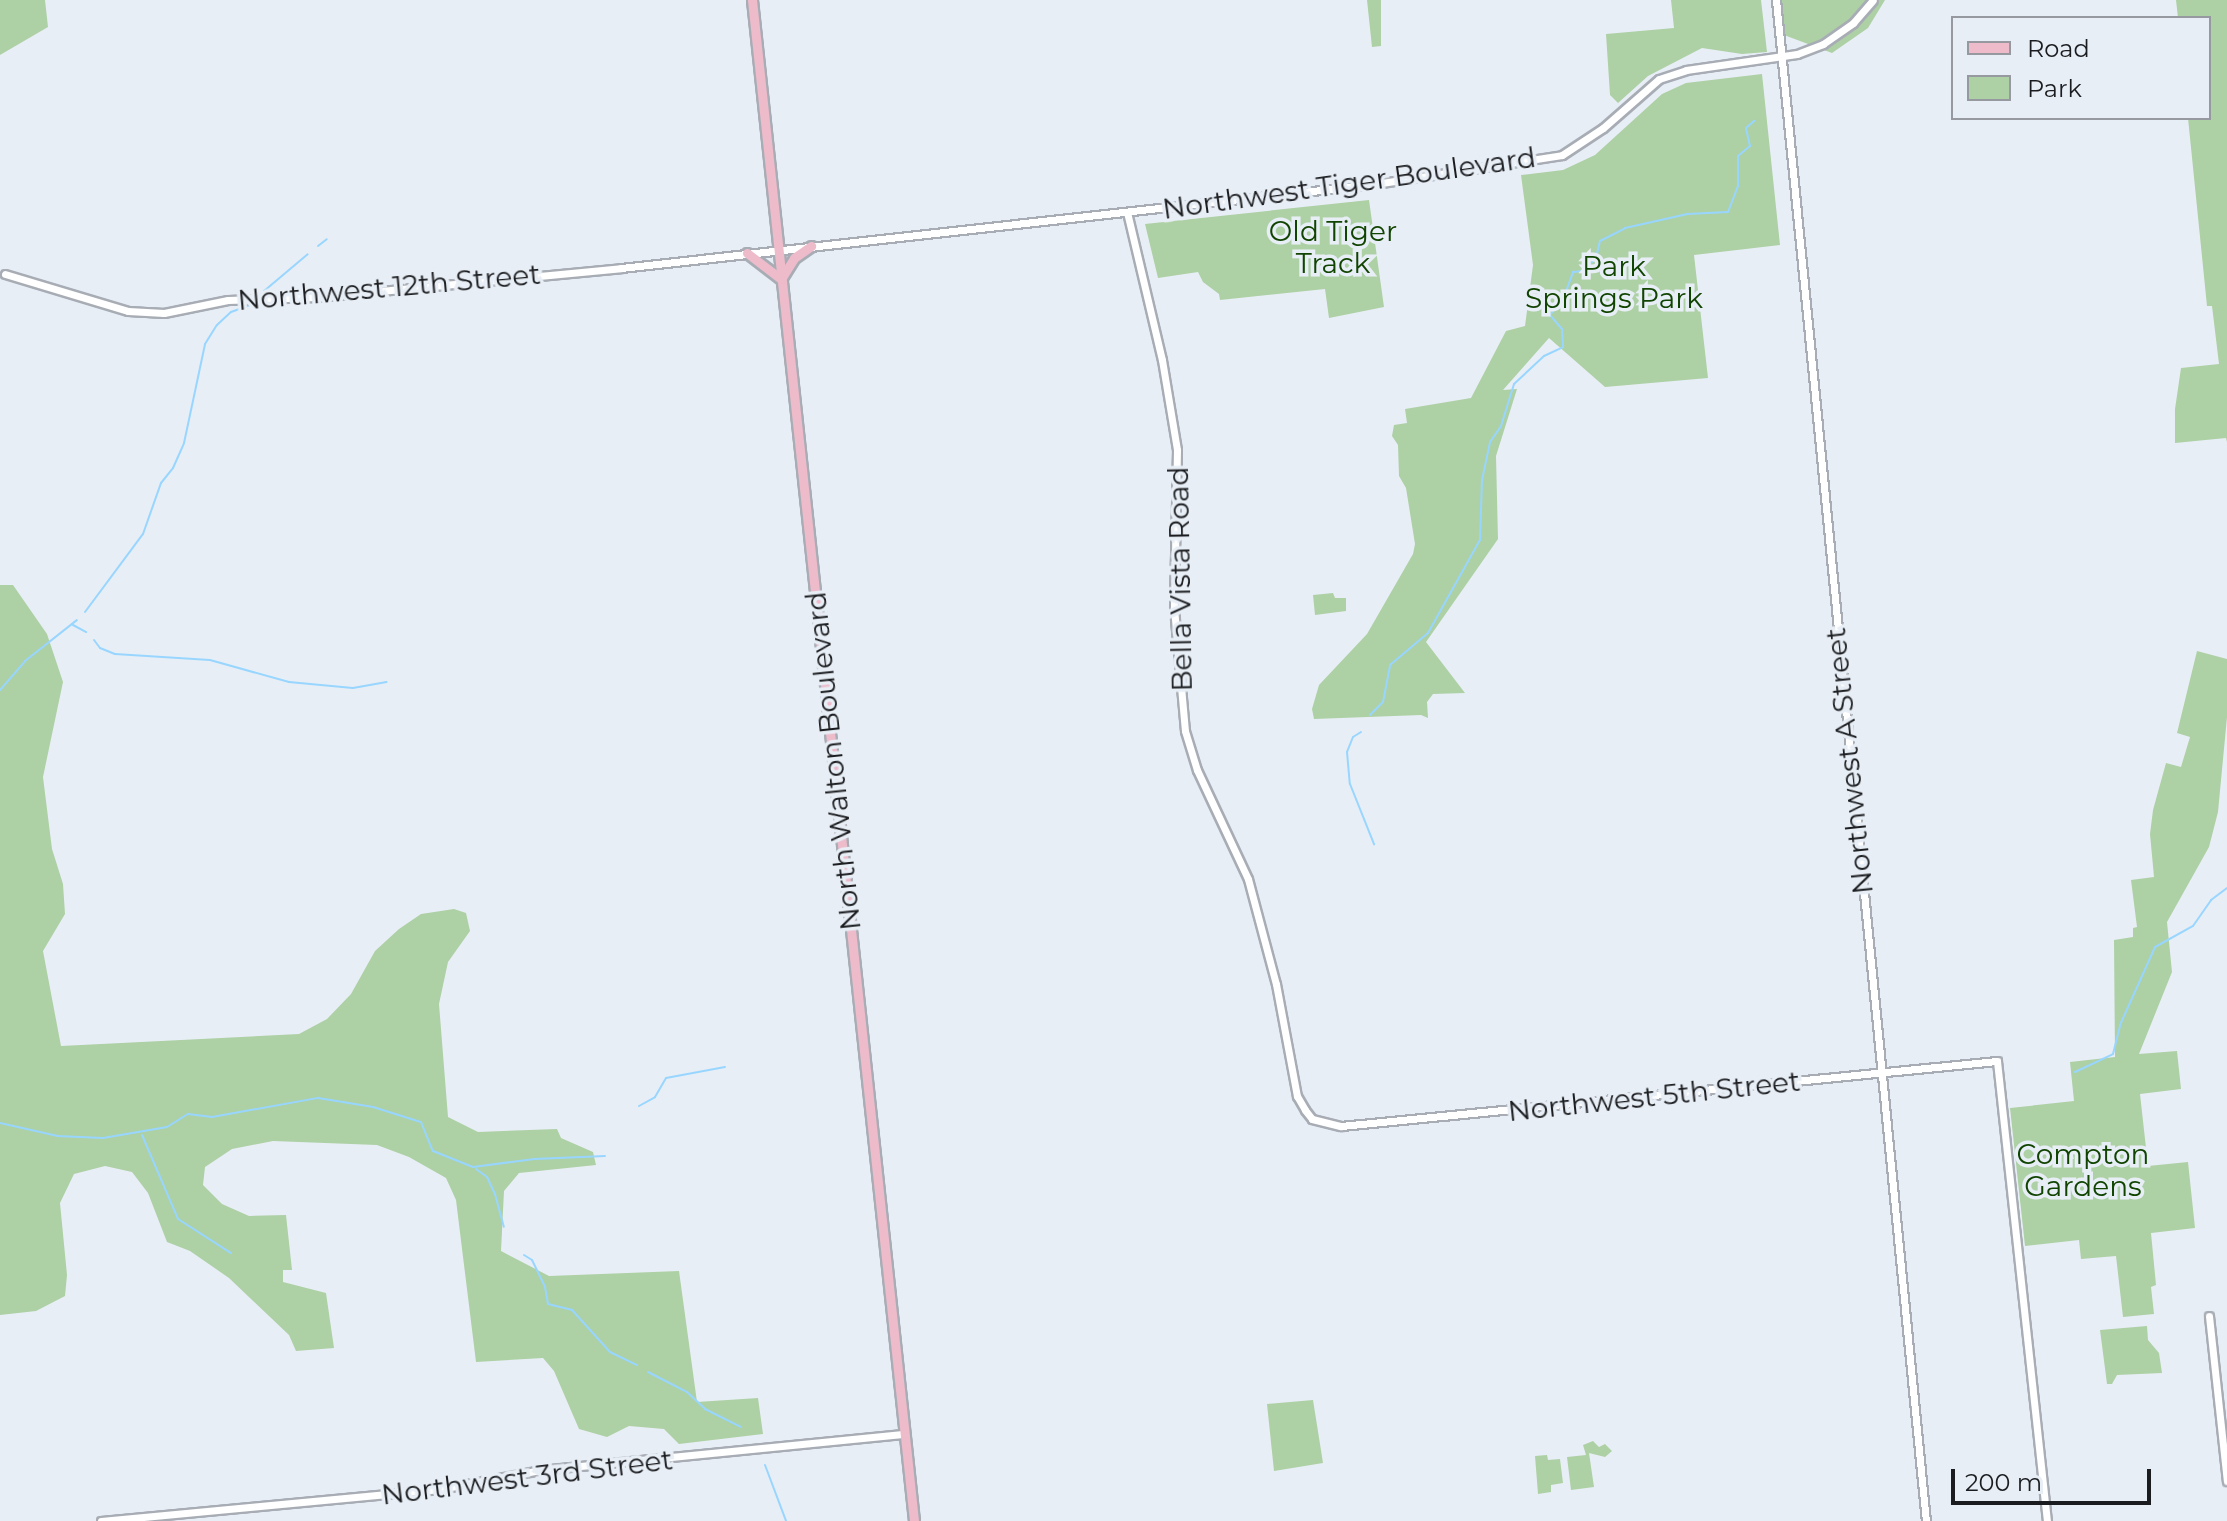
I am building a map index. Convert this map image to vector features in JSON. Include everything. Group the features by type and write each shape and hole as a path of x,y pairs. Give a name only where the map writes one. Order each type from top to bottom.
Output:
{"main road":[{"name":"North Walton Boulevard","path":"752,0 914,1521"},
{"path":"747,253 781,279 798,254 811,246"}],"street":[{"name":"Northwest A Street","path":"1776,0 1926,1521"},
{"name":"Northwest Tiger Boulevard","path":"778,249 1368,185 1562,155 1603,128 1646,88 1669,75 1781,59 1823,44 1853,23 1873,0"},
{"name":"Bella Vista Road","path":"1127,212 1162,360 1177,450 1174,608 1185,731 1197,770 1248,879 1276,984 1297,1096 1312,1119"},
{"name":"Northwest 12th Street","path":"5,274 99,304 148,314 228,300 317,297 778,249"},
{"name":"Northwest 5th Street","path":"1312,1119 1341,1126 1997,1061 2047,1521"},
{"path":"2209,1316 2227,1481"},
{"name":"Northwest 3rd Street","path":"101,1521 440,1489 541,1470 904,1434"}],"green space":[{"path":"0,0 45,0 48,27 0,55"},
{"path":"1367,0 1381,0 1381,46 1372,47"},
{"path":"1671,0 1761,0 1767,52 1742,54 1702,48 1648,76 1618,103 1610,95 1606,34 1674,28"},
{"path":"1780,0 1885,0 1868,28 1832,53 1784,35"},
{"path":"2176,0 2227,0 2227,442 2226,438 2175,443 2175,409 2181,368 2219,364 2212,306 2207,306 2188,120 2211,120 2211,16 2178,16"},
{"name":"Park Springs Park","path":"1762,74 1780,245 1694,255 1708,378 1605,387 1549,338 1503,390 1517,389 1496,456 1498,539 1426,642 1465,693 1433,694 1427,702 1428,718 1421,715 1314,719 1312,709 1319,685 1367,634 1413,554 1415,544 1406,488 1399,476 1398,445 1392,436 1394,425 1407,423 1405,409 1471,398 1506,331 1525,326 1533,265 1521,175 1563,170 1595,155 1662,94 1686,83"},
{"name":"Old Tiger Track","path":"1369,200 1384,307 1329,318 1325,289 1220,300 1219,294 1203,282 1198,272 1158,278 1145,224"},
{"path":"0,585 13,585 47,634 63,682 43,777 52,849 63,884 65,914 43,951 61,1046 299,1034 327,1019 351,994 375,951 399,929 421,914 454,909 466,913 470,931 448,962 439,1004 448,1117 478,1132 557,1129 561,1138 593,1152 596,1165 519,1173 504,1191 501,1251 549,1276 679,1271 697,1402 758,1398 763,1434 679,1444 664,1429 629,1426 607,1437 579,1429 554,1371 543,1358 476,1362 456,1200 446,1178 409,1157 377,1145 273,1141 232,1149 205,1167 203,1185 222,1204 249,1216 286,1215 292,1270 283,1270 283,1282 326,1293 334,1348 296,1351 289,1335 229,1278 190,1251 167,1242 148,1193 132,1172 105,1166 74,1174 60,1203 67,1275 65,1296 36,1311 0,1315"},
{"path":"1333,593 1335,598 1346,598 1346,611 1315,615 1313,595"},
{"name":"Compton Gardens","path":"2197,651 2227,659 2227,717 2218,812 2209,847 2167,922 2172,972 2139,1054 2177,1051 2181,1089 2140,1094 2148,1166 2188,1162 2195,1228 2151,1233 2156,1285 2151,1287 2154,1314 2123,1317 2116,1256 2081,1259 2079,1240 2025,1246 2010,1108 2074,1101 2070,1062 2115,1057 2114,940 2133,937 2133,928 2137,927 2131,880 2154,877 2150,834 2153,810 2166,763 2181,767 2190,737 2177,733"},
{"path":"2147,1326 2148,1340 2159,1353 2162,1373 2117,1375 2112,1384 2107,1384 2100,1330"},
{"path":"1313,1400 1323,1463 1274,1471 1267,1404"},
{"path":"1593,1441 1599,1447 1605,1444 1612,1451 1605,1457 1589,1453 1594,1487 1571,1490 1567,1457 1586,1455 1583,1445"},
{"path":"1547,1455 1548,1460 1560,1459 1563,1483 1551,1485 1551,1492 1538,1494 1535,1456"}],"waterway":[{"path":"1370,715 1383,702 1390,665 1428,633 1480,540 1482,480 1490,442 1501,426 1514,384 1544,356 1563,347 1562,329 1550,315 1564,297 1573,272 1583,271 1596,258 1600,241 1625,228 1687,214 1728,212 1738,186 1738,156 1750,146 1746,128 1754,121"},
{"path":"318,246 327,239"},
{"path":"264,291 308,254"},
{"path":"85,612 143,534 161,483 173,468 184,443 205,344 217,325 231,312 256,303"},
{"path":"0,690 25,661 77,620"},
{"path":"73,625 86,632"},
{"path":"94,640 100,648 115,654 210,660 289,682 353,688 386,682"},
{"path":"1361,732 1353,737 1347,752 1350,784 1374,844"},
{"path":"2075,1072 2113,1054 2120,1025 2155,947 2193,926 2211,900 2227,888"},
{"path":"639,1106 655,1097 666,1078 725,1067"},
{"path":"0,1123 57,1136 103,1138 167,1127 188,1114 212,1117 318,1098 373,1107 421,1122 433,1151 473,1167 534,1159 605,1156"},
{"path":"142,1135 178,1219 231,1253"},
{"path":"476,1169 487,1177 504,1227"},
{"path":"524,1255 532,1260 545,1287 548,1304 572,1310 610,1352 637,1365"},
{"path":"648,1372 687,1392 705,1409 741,1427"},
{"path":"765,1465 786,1521"}]}
